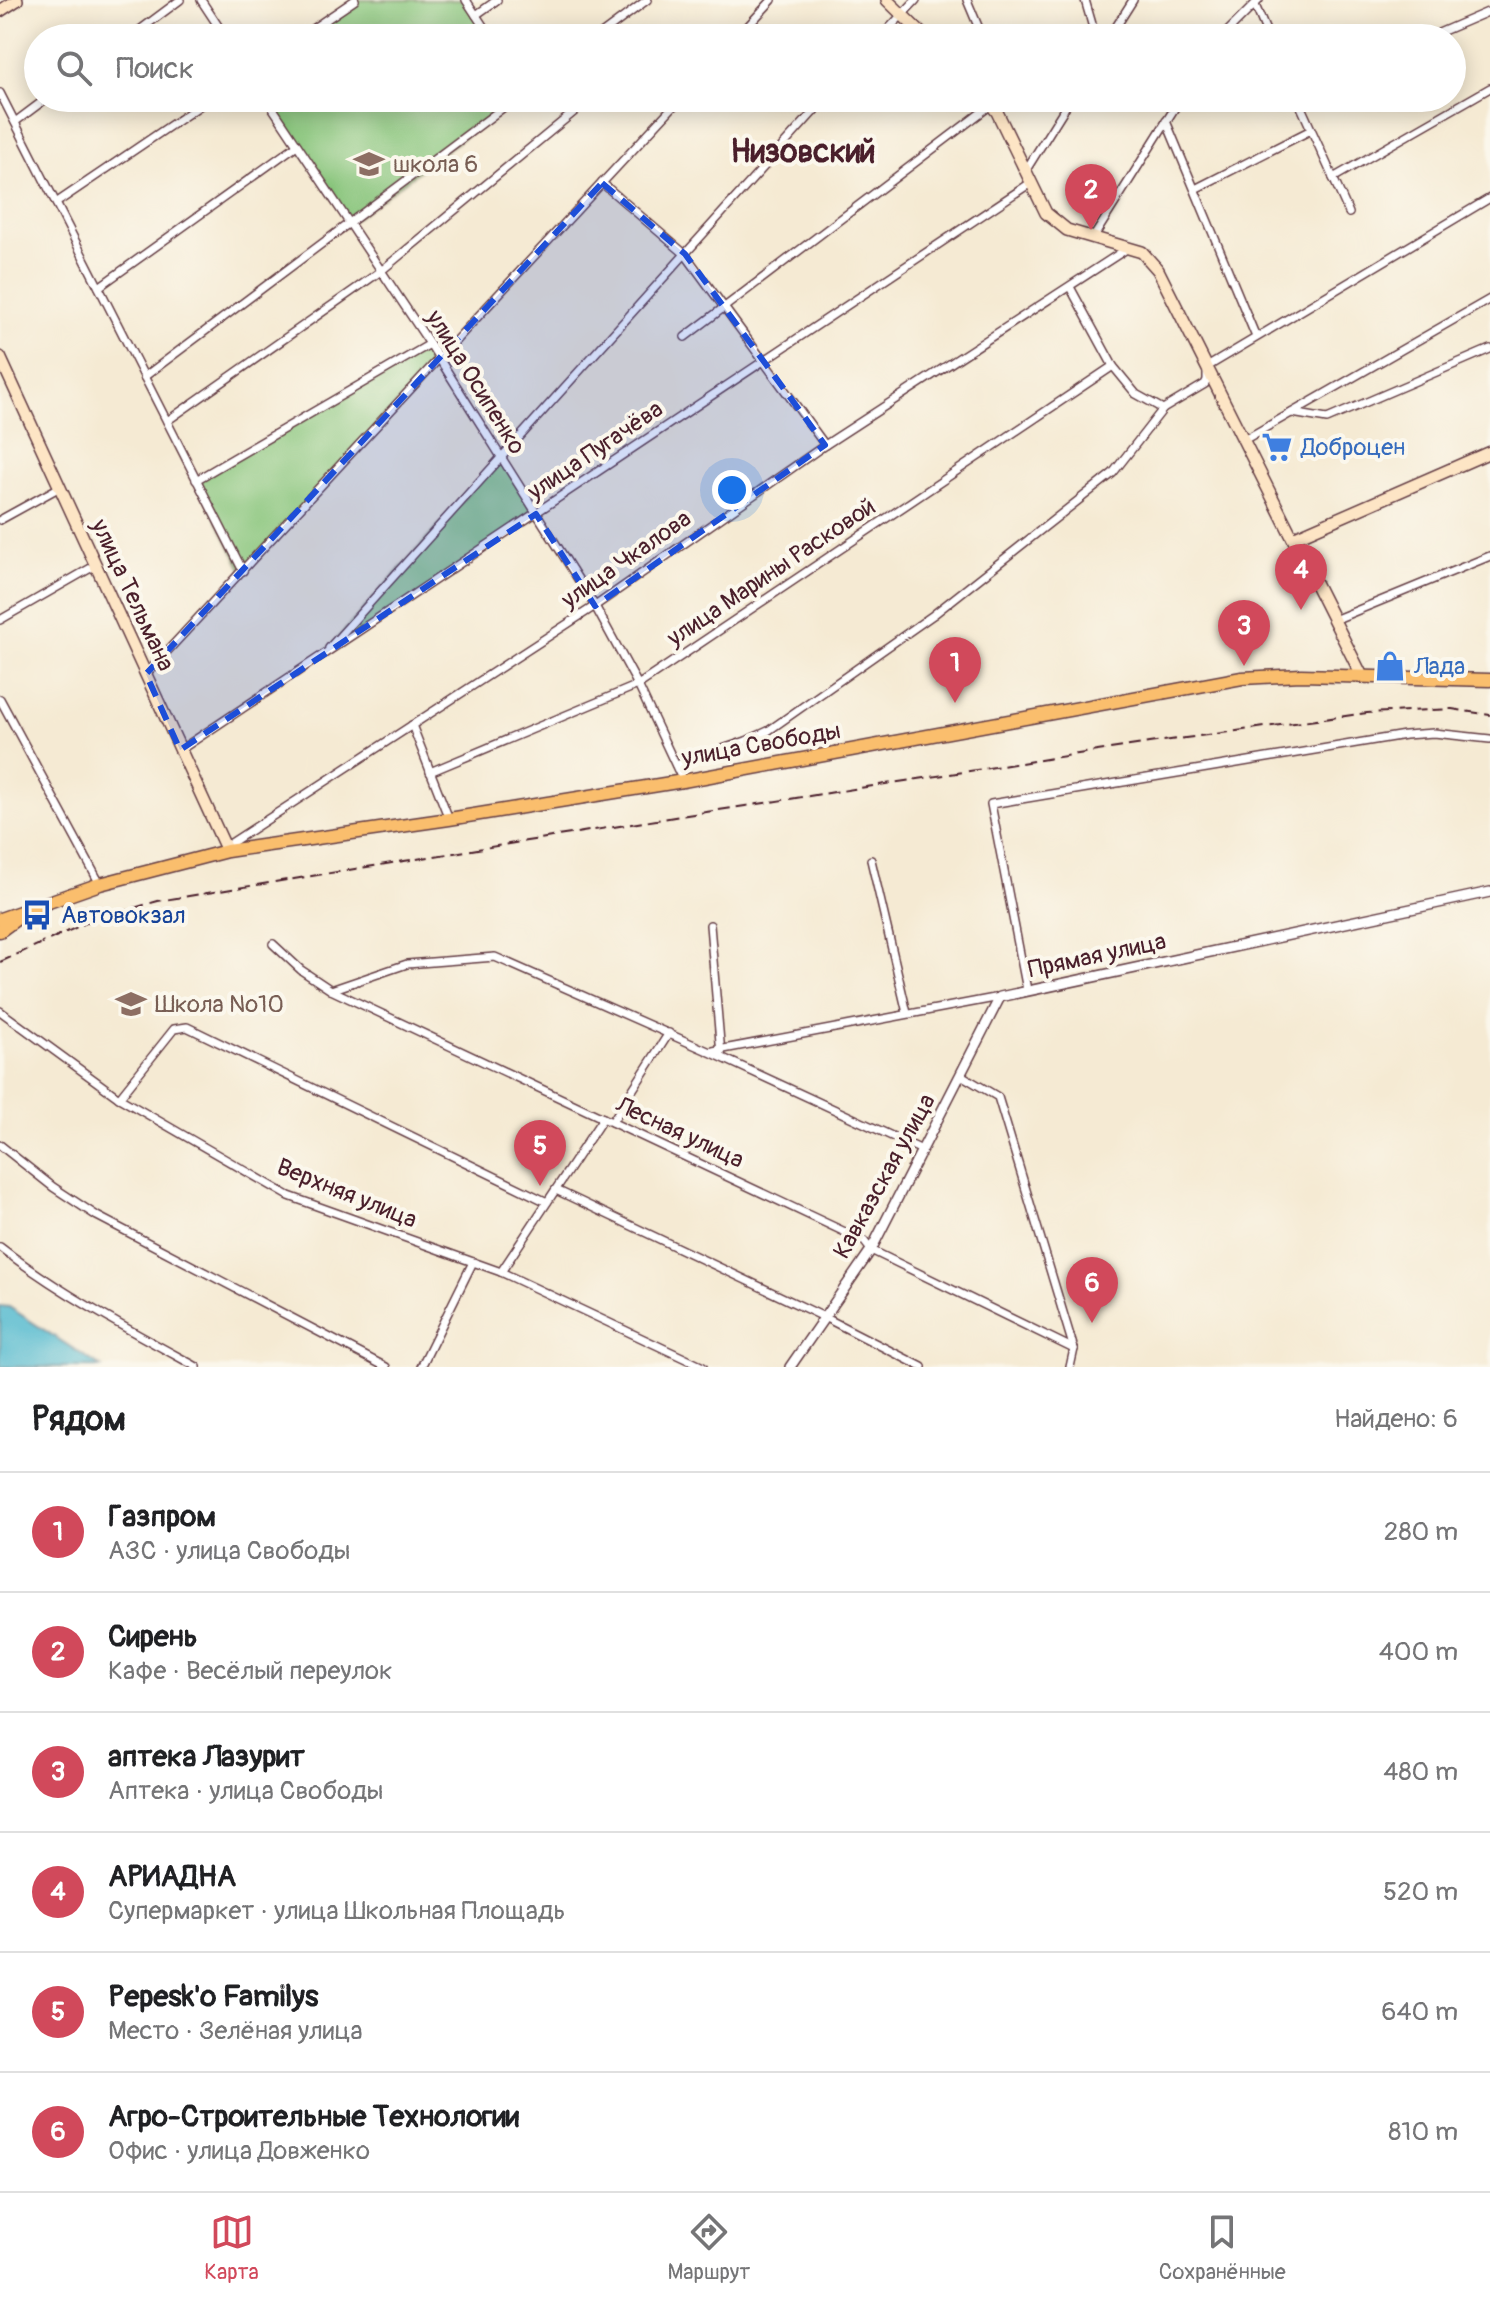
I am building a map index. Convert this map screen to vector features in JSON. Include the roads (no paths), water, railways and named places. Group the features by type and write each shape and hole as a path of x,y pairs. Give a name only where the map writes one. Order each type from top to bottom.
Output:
{"main road":[{"path":"887,0 912,24"},
{"path":"0,11 13,1"},
{"path":"995,112 1046,213 1067,230 1142,252 1158,270 1362,676"},
{"name":"улица Тельмана","path":"0,357 226,849"},
{"path":"1293,538 1490,452"},
{"name":"улица Свободы","path":"47,903 100,884 226,849 449,819 683,781 1242,678 1362,676 1490,680"},
{"path":"0,919 47,903"},
{"path":"0,931 47,903"}],"street":[{"path":"148,24 180,0"},
{"path":"201,0 217,24"},
{"path":"320,24 355,0"},
{"path":"466,0 482,24"},
{"path":"476,15 497,0"},
{"path":"615,24 647,0"},
{"path":"750,24 772,0"},
{"path":"893,24 916,0"},
{"path":"967,0 977,24"},
{"path":"1085,0 1092,24"},
{"path":"1118,24 1133,0"},
{"path":"1235,24 1257,3 1264,24"},
{"path":"1460,24 1490,11"},
{"path":"1466,102 1490,88"},
{"path":"0,93 243,571"},
{"path":"15,122 28,112"},
{"path":"56,203 190,112"},
{"name":"улица Осипенко","path":"275,112 430,344 595,606 638,685 683,781"},
{"path":"144,377 497,112"},
{"path":"167,421 381,271 574,112"},
{"path":"146,674 668,112"},
{"path":"320,658 813,112"},
{"path":"685,337 982,112"},
{"path":"1026,170 1062,112"},
{"path":"1093,238 1172,112"},
{"path":"1303,112 1349,213"},
{"path":"1333,178 1448,112"},
{"path":"1166,121 1256,337"},
{"path":"1195,189 1311,130"},
{"path":"99,287 297,145"},
{"name":"улица Пугачёва","path":"180,750 1032,182"},
{"path":"602,183 685,254 825,445"},
{"path":"676,765 768,731 933,615 1113,473 1163,409 1205,384 1207,367 1490,198"},
{"name":"улица Чкалова","path":"226,849 595,606 825,445 1128,248"},
{"path":"1070,287 1113,366 1136,394 1163,409"},
{"path":"1244,440 1490,299"},
{"path":"196,480 430,344"},
{"path":"1292,413 1327,419 1490,349"},
{"name":"улица Марины Расковой","path":"430,772 638,685 1113,366"},
{"path":"0,520 60,487"},
{"path":"1334,620 1490,556"},
{"path":"0,620 96,565"},
{"path":"0,699 100,884"},
{"path":"412,725 449,819"},
{"path":"1027,990 991,804 1405,735 1434,733 1490,739"},
{"path":"871,860 907,1013"},
{"name":"Прямая улица","path":"669,1033 710,1052 721,1053 1490,892"},
{"path":"710,925 721,1053 922,1150"},
{"name":"Лесная улица","path":"273,944 301,970 331,990 864,1241 871,1250 1074,1349"},
{"path":"331,990 407,964 495,957 669,1033 612,1122"},
{"name":"Кавказская улица","path":"790,1367 871,1250 1000,997"},
{"name":"Верхняя улица","path":"0,1011 119,1098 289,1196 501,1272 703,1367"},
{"path":"119,1098 174,1029 187,1027 547,1202"},
{"path":"961,1075 998,1097 1074,1349 1070,1367"},
{"path":"501,1272 603,1118"},
{"path":"0,1145 53,1187 97,1216 386,1367"},
{"path":"556,1190 922,1367"},
{"path":"0,1247 101,1315 197,1367"},
{"path":"421,1367 473,1262"}],"water":[{"path":"0,1306 9,1307 101,1367 0,1367"}],"railway":[{"path":"0,962 95,919 158,901 1149,743 1367,713 1452,709 1490,715"}],"place":[{"name":"школа 6","path":"369,164"},
{"name":"Сирень","path":"1091,230"},
{"name":"Доброцен","path":"1277,447"},
{"name":"АРИАДНА","path":"1301,610"},
{"name":"аптека Лазурит","path":"1244,666"},
{"name":"Лада","path":"1390,666"},
{"name":"Газпром","path":"955,703"},
{"name":"Автовокзал","path":"37,915"},
{"name":"Школа №10","path":"131,1004"},
{"name":"Pepesk'o Familys","path":"540,1186"},
{"name":"Агро-Строительные Технологии","path":"1092,1323"}],"district":[{"name":"Низовский","path":"803,151"}]}
